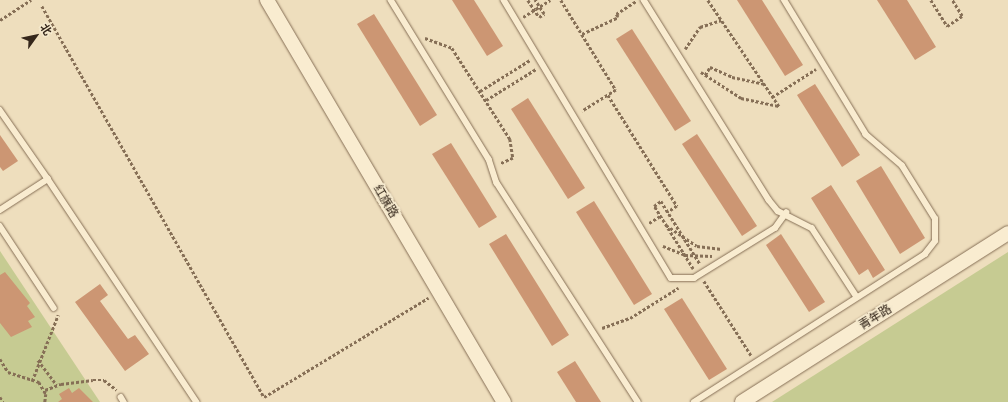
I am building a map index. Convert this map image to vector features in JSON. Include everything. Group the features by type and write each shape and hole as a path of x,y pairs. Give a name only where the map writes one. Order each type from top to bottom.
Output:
{"street":[{"name":"红旗路","path":"267,0 504,402"},
{"name":"青年路","path":"742,402 1008,233"}],"lane":[{"path":"391,0 491,165 497,183 638,402"},
{"path":"504,0 672,278 699,275 774,228 786,213"},
{"path":"644,0 769,200 778,211 786,213 812,228 857,297"},
{"path":"694,402 932,249 937,230 934,219 902,166 866,136 784,0"},
{"path":"0,110 48,179 197,402"},
{"path":"1,207 48,179"},
{"path":"0,226 54,308"},
{"path":"121,397 124,402"}],"path":[{"path":"0,20 31,0"},
{"path":"528,0 539,17 544,14 535,0"},
{"path":"517,20 550,0"},
{"path":"561,0 616,90 574,116"},
{"path":"582,34 618,17 616,14 638,0"},
{"path":"696,66 704,76 741,98 779,106 708,0"},
{"path":"931,0 947,26 962,16 952,0"},
{"path":"42,6 264,397 439,292"},
{"path":"678,54 693,43 700,27 721,20"},
{"path":"411,33 452,48 486,100 514,149 513,158 507,162 491,165"},
{"path":"684,50 688,55"},
{"path":"480,91 538,55"},
{"path":"486,100 543,64"},
{"path":"772,96 823,65"},
{"path":"704,76 710,67 732,77 764,84"},
{"path":"608,95 678,206 668,212"},
{"path":"699,275 696,257 661,201 654,206 755,362"},
{"path":"660,216 643,230 685,255 696,257 715,255"},
{"path":"666,225 697,246 712,248 745,246"},
{"path":"720,254 745,246"},
{"path":"589,327 607,329 617,325 699,275"},
{"path":"32,381 38,360 58,315 54,308"},
{"path":"0,359 8,372 39,382 45,390 45,402"},
{"path":"38,360 57,385"},
{"path":"45,390 57,385 104,380 114,385 121,397"},
{"path":"0,397 3,402"}],"green space":[{"path":"0,251 100,402 0,402"},
{"path":"1008,252 1008,402 772,402"}],"building":[{"path":"452,0 474,0 503,46 487,56"},
{"path":"737,0 762,0 803,65 785,76"},
{"path":"877,0 907,0 936,47 915,60"},
{"path":"374,14 437,115 420,126 357,24"},
{"path":"632,29 691,121 675,131 616,39"},
{"path":"815,84 860,155 842,167 797,95"},
{"path":"528,98 585,188 568,199 511,109"},
{"path":"697,134 757,226 742,236 682,144"},
{"path":"0,135 18,161 3,171 0,167"},
{"path":"451,143 497,217 479,228 432,154"},
{"path":"881,166 925,238 900,254 856,181"},
{"path":"831,185 885,270 873,278 868,269 859,275 811,198"},
{"path":"594,201 652,294 634,305 576,212"},
{"path":"506,234 569,335 552,346 489,244"},
{"path":"781,234 825,302 809,312 766,245"},
{"path":"5,272 30,303 27,306 35,317 28,321 32,327 11,337 0,323 0,275"},
{"path":"100,284 108,295 100,301 128,339 135,335 149,354 125,371 75,302"},
{"path":"682,298 727,369 709,380 664,309"},
{"path":"575,361 601,402 576,402 557,372"},
{"path":"69,388 72,393 79,388 93,402 58,402 62,399 59,394"}]}
